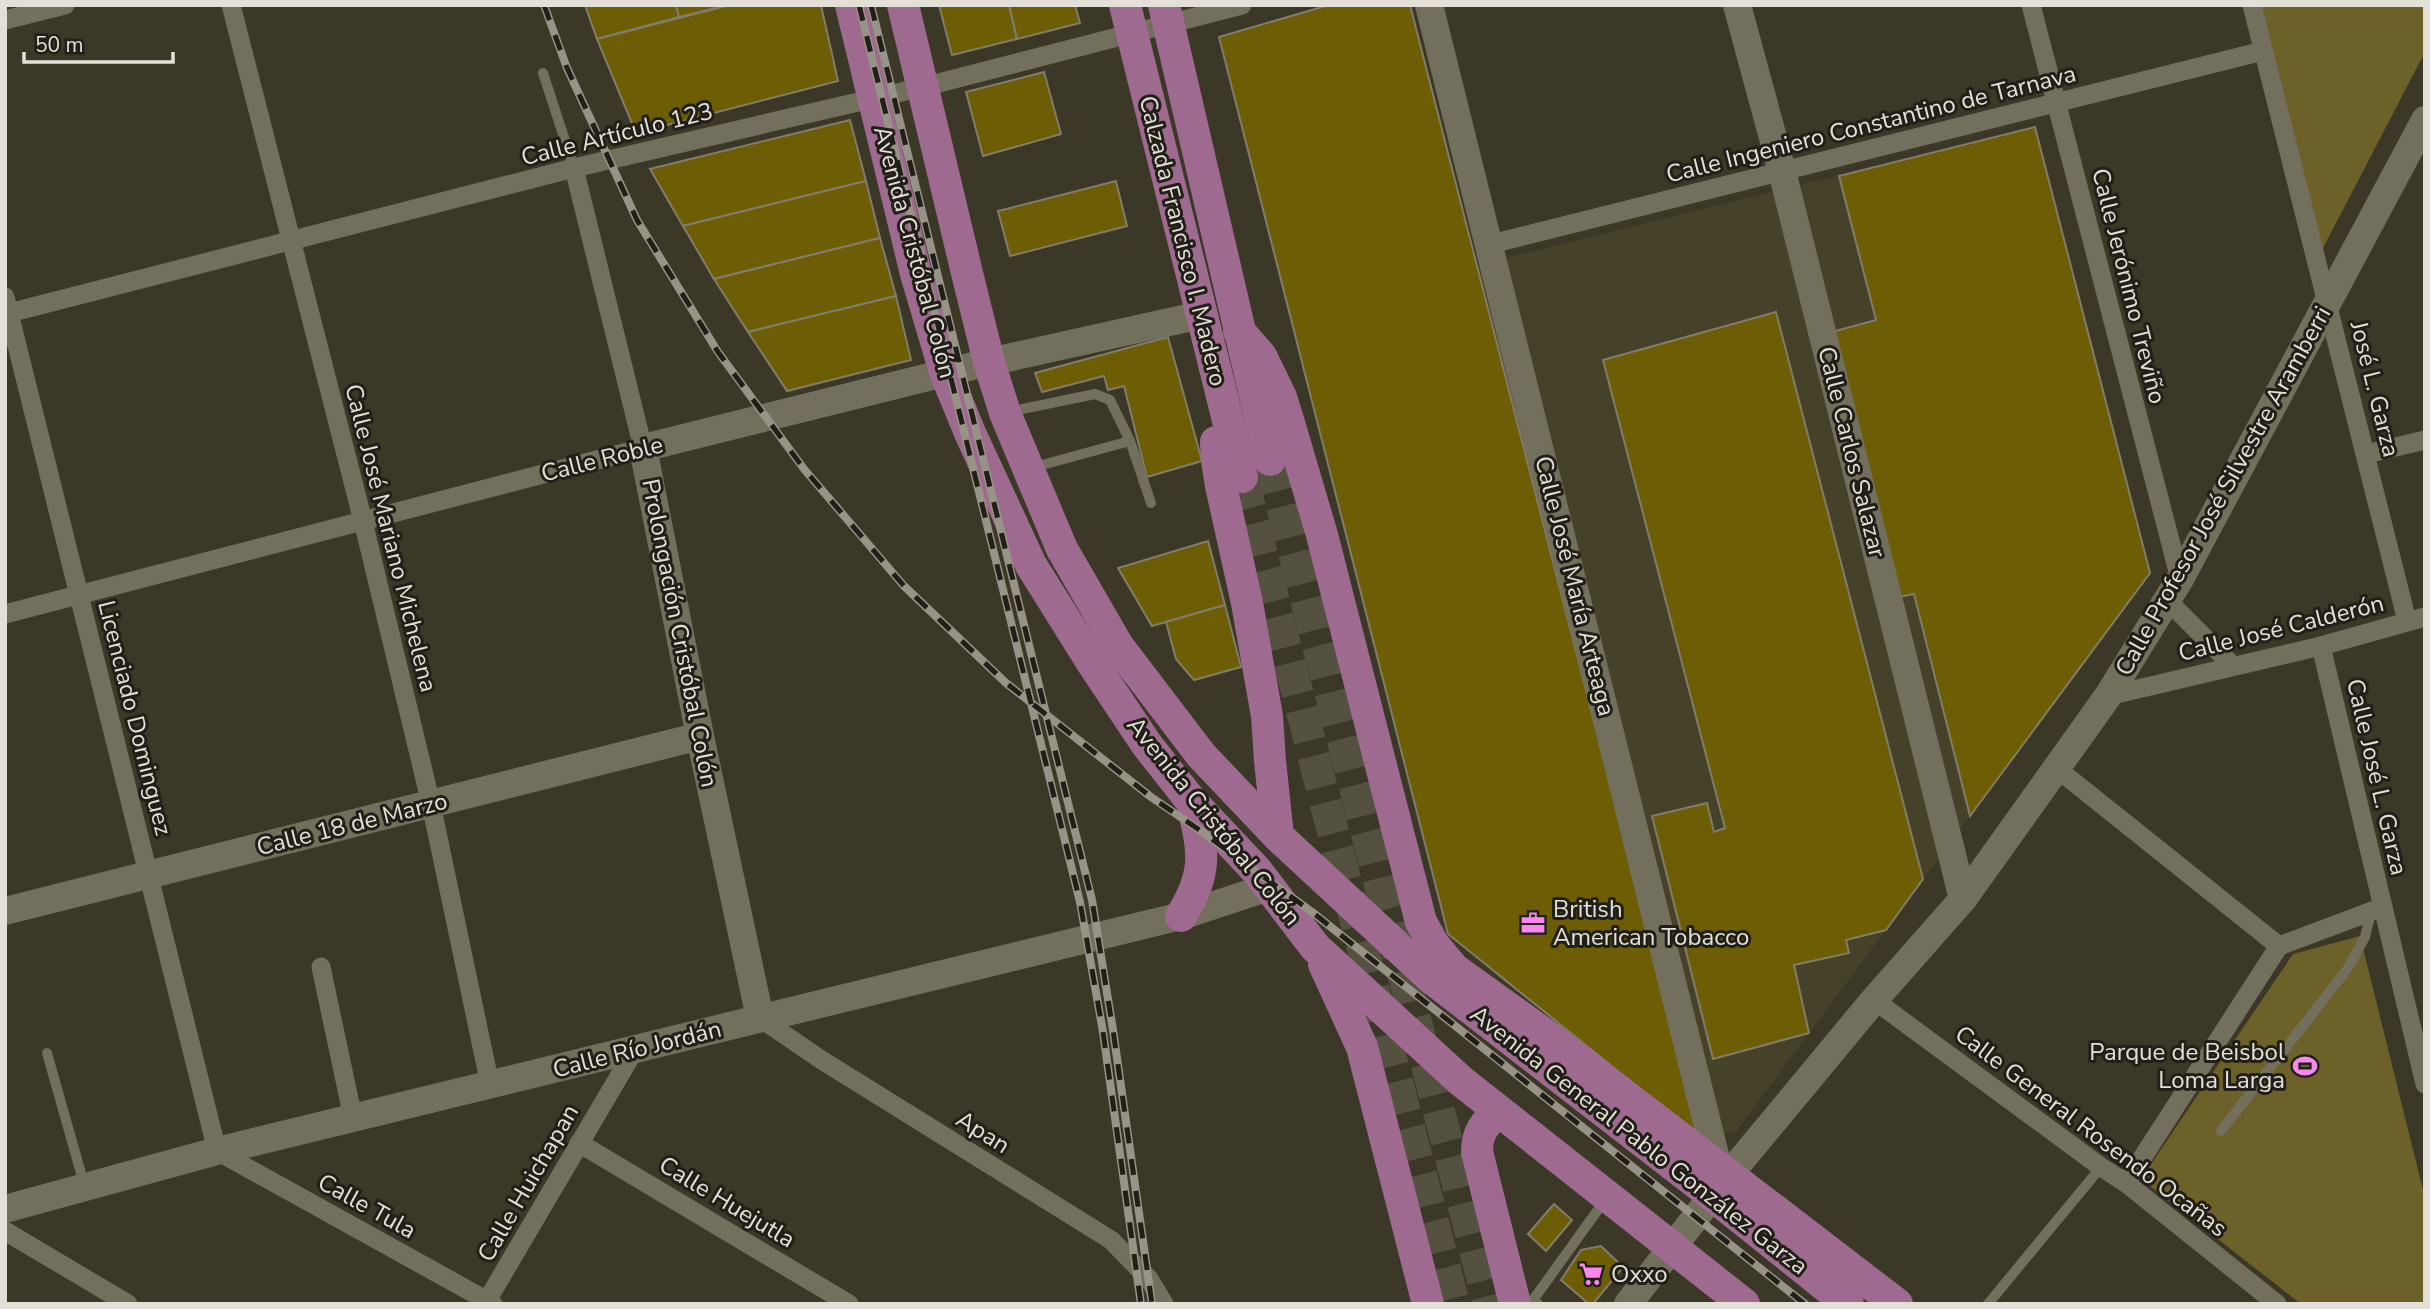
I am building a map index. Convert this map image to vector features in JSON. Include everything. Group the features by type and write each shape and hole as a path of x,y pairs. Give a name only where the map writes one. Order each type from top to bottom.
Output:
{"main road":[{"name":"Avenida Cristóbal Colón","path":"851,5 916,275 945,372 1031,565 1104,654 1278,836 1430,976"},
{"name":"Avenida Cristóbal Colón","path":"903,5 989,362 1005,413 1104,654 1147,745 1192,802 1257,871 1315,947 1461,1081 1499,1112"},
{"name":"Calzada Francisco I. Madero","path":"1167,11 1270,460"},
{"name":"Calzada Francisco I. Madero","path":"1128,19 1242,477"},
{"path":"1239,331 1261,356 1281,397 1322,535 1415,901 1427,933 1454,969 1550,1038 1720,1179"},
{"path":"1223,402 1216,437 1217,460 1267,716 1269,761 1278,836"},
{"path":"1181,916 1195,894 1201,877 1202,851 1192,802"},
{"path":"1315,947 1362,1047 1428,1304"},
{"name":"Avenida General Pablo González Garza","path":"1430,976 1897,1304"},
{"path":"1529,1303 1477,1152 1480,1131 1487,1121 1499,1112 1744,1304"},
{"name":"Avenida General Pablo González Garza","path":"1720,1179 1848,1304"}],"street":[{"path":"5,20 65,5"},
{"name":"Calle José Mariano Michelena","path":"231,5 363,521 431,804 490,1085"},
{"name":"Calle Artículo 123","path":"7,308 292,242 574,168 923,87 1128,19 1167,11 1242,5"},
{"name":"Calle José María Arteaga","path":"1429,5 1720,1179"},
{"name":"Calle Carlos Salazar","path":"1737,5 1782,171 1964,899"},
{"name":"Calle Jerónimo Treviño","path":"2031,5 2173,590"},
{"name":"José L. Garza","path":"2252,5 2366,454 2416,619"},
{"name":"Calle Ingeniero Constantino de Tarnava","path":"1490,244 2263,51"},
{"name":"Calle Profesor José Silvestre Aramberri","path":"1628,1304 1672,1248 1720,1179 1964,899 2108,696 2173,590 2329,304 2415,156 2425,120"},
{"name":"Prolongación Cristóbal Colón","path":"574,168 643,449 760,1018"},
{"name":"Licenciado Dominguez","path":"7,308 217,1151"},
{"name":"Calle Roble","path":"5,614 945,372 1201,315"},
{"path":"2366,454 2425,440"},
{"path":"2173,590 2232,666"},
{"name":"Calle José Calderón","path":"2108,696 2321,646 2416,619"},
{"name":"Calle José L. Garza","path":"2321,646 2377,909 2425,1084"},
{"name":"Calle 18 de Marzo","path":"5,911 700,736"},
{"path":"2056,767 2279,946"},
{"name":"Calle Río Jordán","path":"5,1209 217,1151 1181,916 1269,887"},
{"path":"2126,1183 2279,946 2377,909"},
{"path":"321,967 353,1118"},
{"name":"Calle General Rosendo Ocañas","path":"1874,1000 2126,1183 2277,1304"},
{"name":"Apan","path":"760,1018 820,1059 1111,1240 1149,1279 1164,1304"},
{"name":"Calle Huichapan","path":"488,1303 634,1051"},
{"name":"Calle Huejutla","path":"579,1143 849,1304"},
{"name":"Calle Tula","path":"217,1151 488,1303"},
{"path":"5,1231 128,1304"}],"lane":[{"path":"543,73 574,168"},
{"path":"1005,413 1095,394 1103,395 1110,400 1130,441 1151,503"},
{"path":"1027,470 1130,441"},
{"path":"2221,1131 2348,968 2377,909"},
{"path":"47,1053 85,1187"},
{"path":"1988,1304 2101,1167"},
{"path":"1529,1303 1607,1197"}],"shaded area":[{"name":"British American Tobacco","path":"1329,5 1477,265 2035,127 2150,573 1736,1132 1701,1138 1448,934 1219,37"},
{"path":"2252,5 2425,5 2425,52 2321,252"},
{"name":"Parque de Beisbol Loma Larga","path":"2360,936 2425,1198 2425,1304 2301,1304 2141,1179 2293,954"}],"building":[{"path":"585,5 676,5 679,17 597,39"},
{"path":"676,5 728,5 679,17"},
{"path":"730,5 821,5 838,81 636,133 597,39"},
{"path":"939,5 1009,5 1017,39 952,55"},
{"path":"1009,5 1075,5 1080,23 1017,39"},
{"path":"1329,5 1410,5 1701,1138 1448,934 1219,37"},
{"path":"1044,72 1061,134 983,156 966,92"},
{"path":"850,120 866,181 683,226 650,169"},
{"path":"2035,127 2150,573 1970,816 1914,594 1899,597 1832,332 1876,320 1839,176"},
{"path":"866,181 880,238 714,279 683,226"},
{"path":"1116,181 1127,226 1010,256 998,211"},
{"path":"880,238 896,296 748,332 714,279"},
{"path":"896,296 911,360 787,391 748,332"},
{"path":"1776,312 1923,879 1886,930 1846,940 1849,953 1794,965 1809,1033 1713,1059 1652,816 1707,803 1714,832 1725,828 1603,360"},
{"path":"1168,337 1202,461 1147,477 1124,386 1108,390 1104,376 1042,392 1035,373"},
{"path":"1208,541 1225,605 1152,626 1118,568"},
{"path":"1225,605 1241,667 1194,680 1176,659 1166,622"},
{"name":"Oxxo","path":"1554,1204 1572,1220 1546,1251 1528,1234"},
{"name":"Oxxo","path":"1601,1246 1623,1267 1593,1304 1589,1304 1561,1280 1581,1250"}],"tunnel":[{"path":"1270,460 1489,1304"},
{"path":"1242,477 1454,1304"}],"railway":[{"path":"544,5 567,68 637,220 718,352 804,469 904,586 1006,683 1151,797 1312,912 1805,1304"},
{"path":"859,5 1080,902 1103,1032 1141,1304"},
{"path":"871,5 1092,900 1152,1304"}],"place":[{"name":"British American Tobacco","path":"1533,923"},
{"name":"Parque de Beisbol Loma Larga","path":"2305,1066"},
{"name":"Oxxo","path":"1591,1274"}]}
